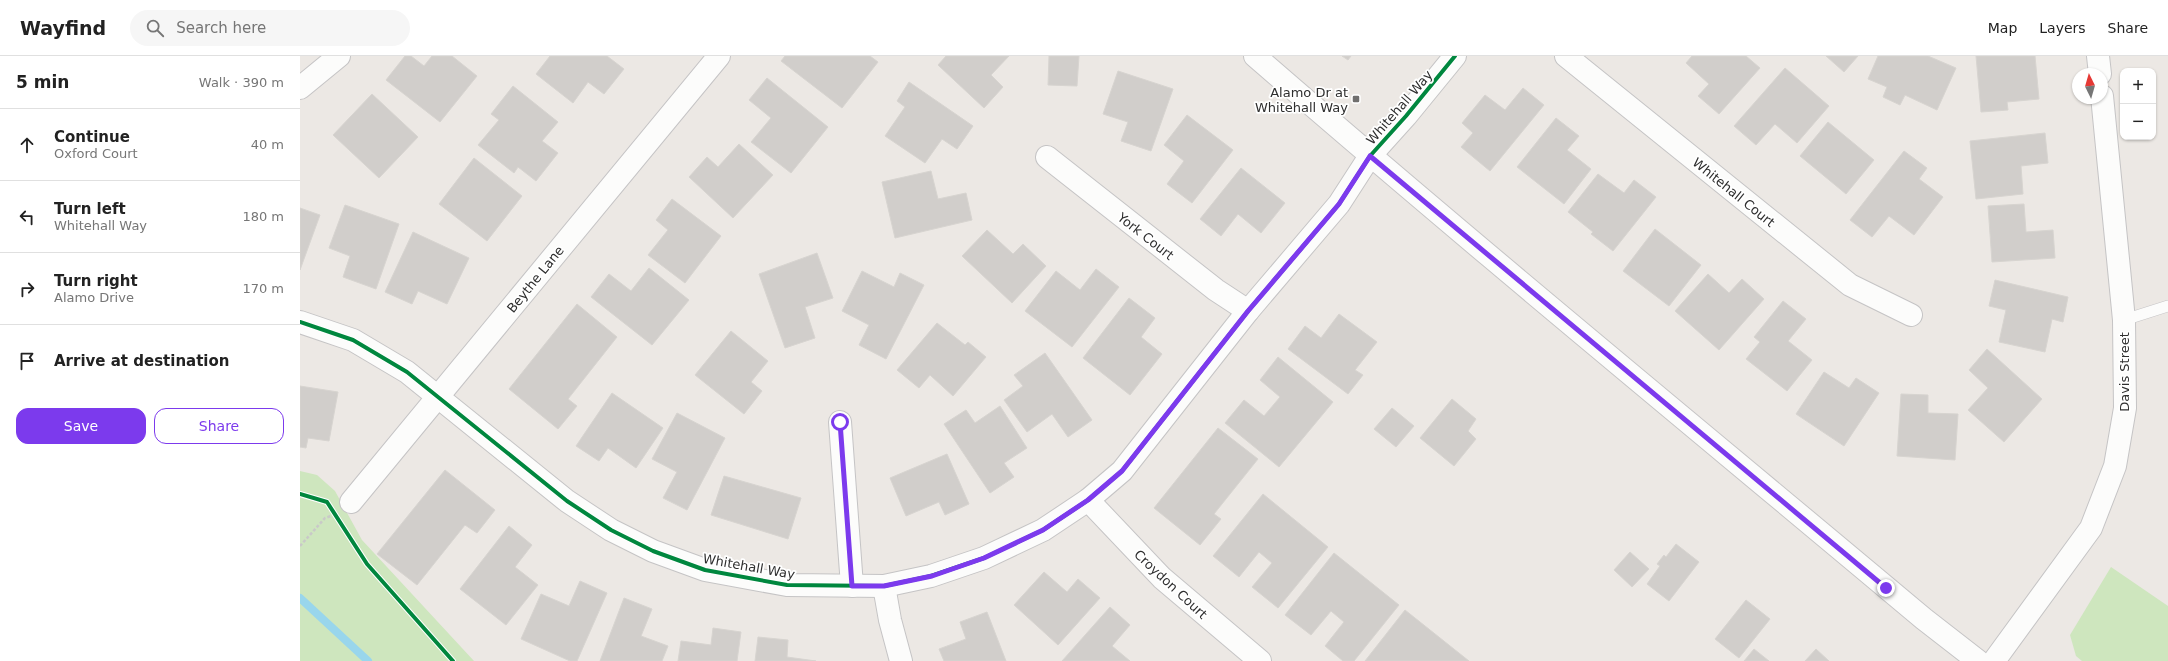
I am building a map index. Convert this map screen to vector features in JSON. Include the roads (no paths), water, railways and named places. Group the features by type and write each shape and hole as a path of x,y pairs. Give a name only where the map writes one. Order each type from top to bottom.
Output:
{"street":[{"path":"300,88 339,56"},
{"name":"Beythe Lane","path":"339,508 439,397 719,56"},
{"path":"1255,56 1370,156 1924,619 1978,661"},
{"name":"Whitehall Way","path":"300,322 353,340 407,372 567,501 610,530 653,551 706,570 787,585 884,586 932,576 984,558 1043,530 1088,500 1122,471 1248,311 1339,204 1370,156 1406,116 1455,56"},
{"name":"Whitehall Court","path":"1566,56 1850,285 1911,315"},
{"path":"2098,56 2099,68"},
{"name":"Davis Street","path":"1994,661 2091,528 2115,466 2125,408 2124,320 2103,104"},
{"name":"York Court","path":"1047,158 1216,290 1248,311"},
{"path":"840,422 852,586"},
{"name":"Croydon Court","path":"1088,500 1162,578 1260,661"},
{"path":"884,586 890,620 901,661"}],"lane":[{"path":"2124,320 2168,306"}],"waterway":[{"path":"300,598 368,661"}],"place":[{"name":"Alamo Dr at Whitehall Way","path":"1356,99"}]}
